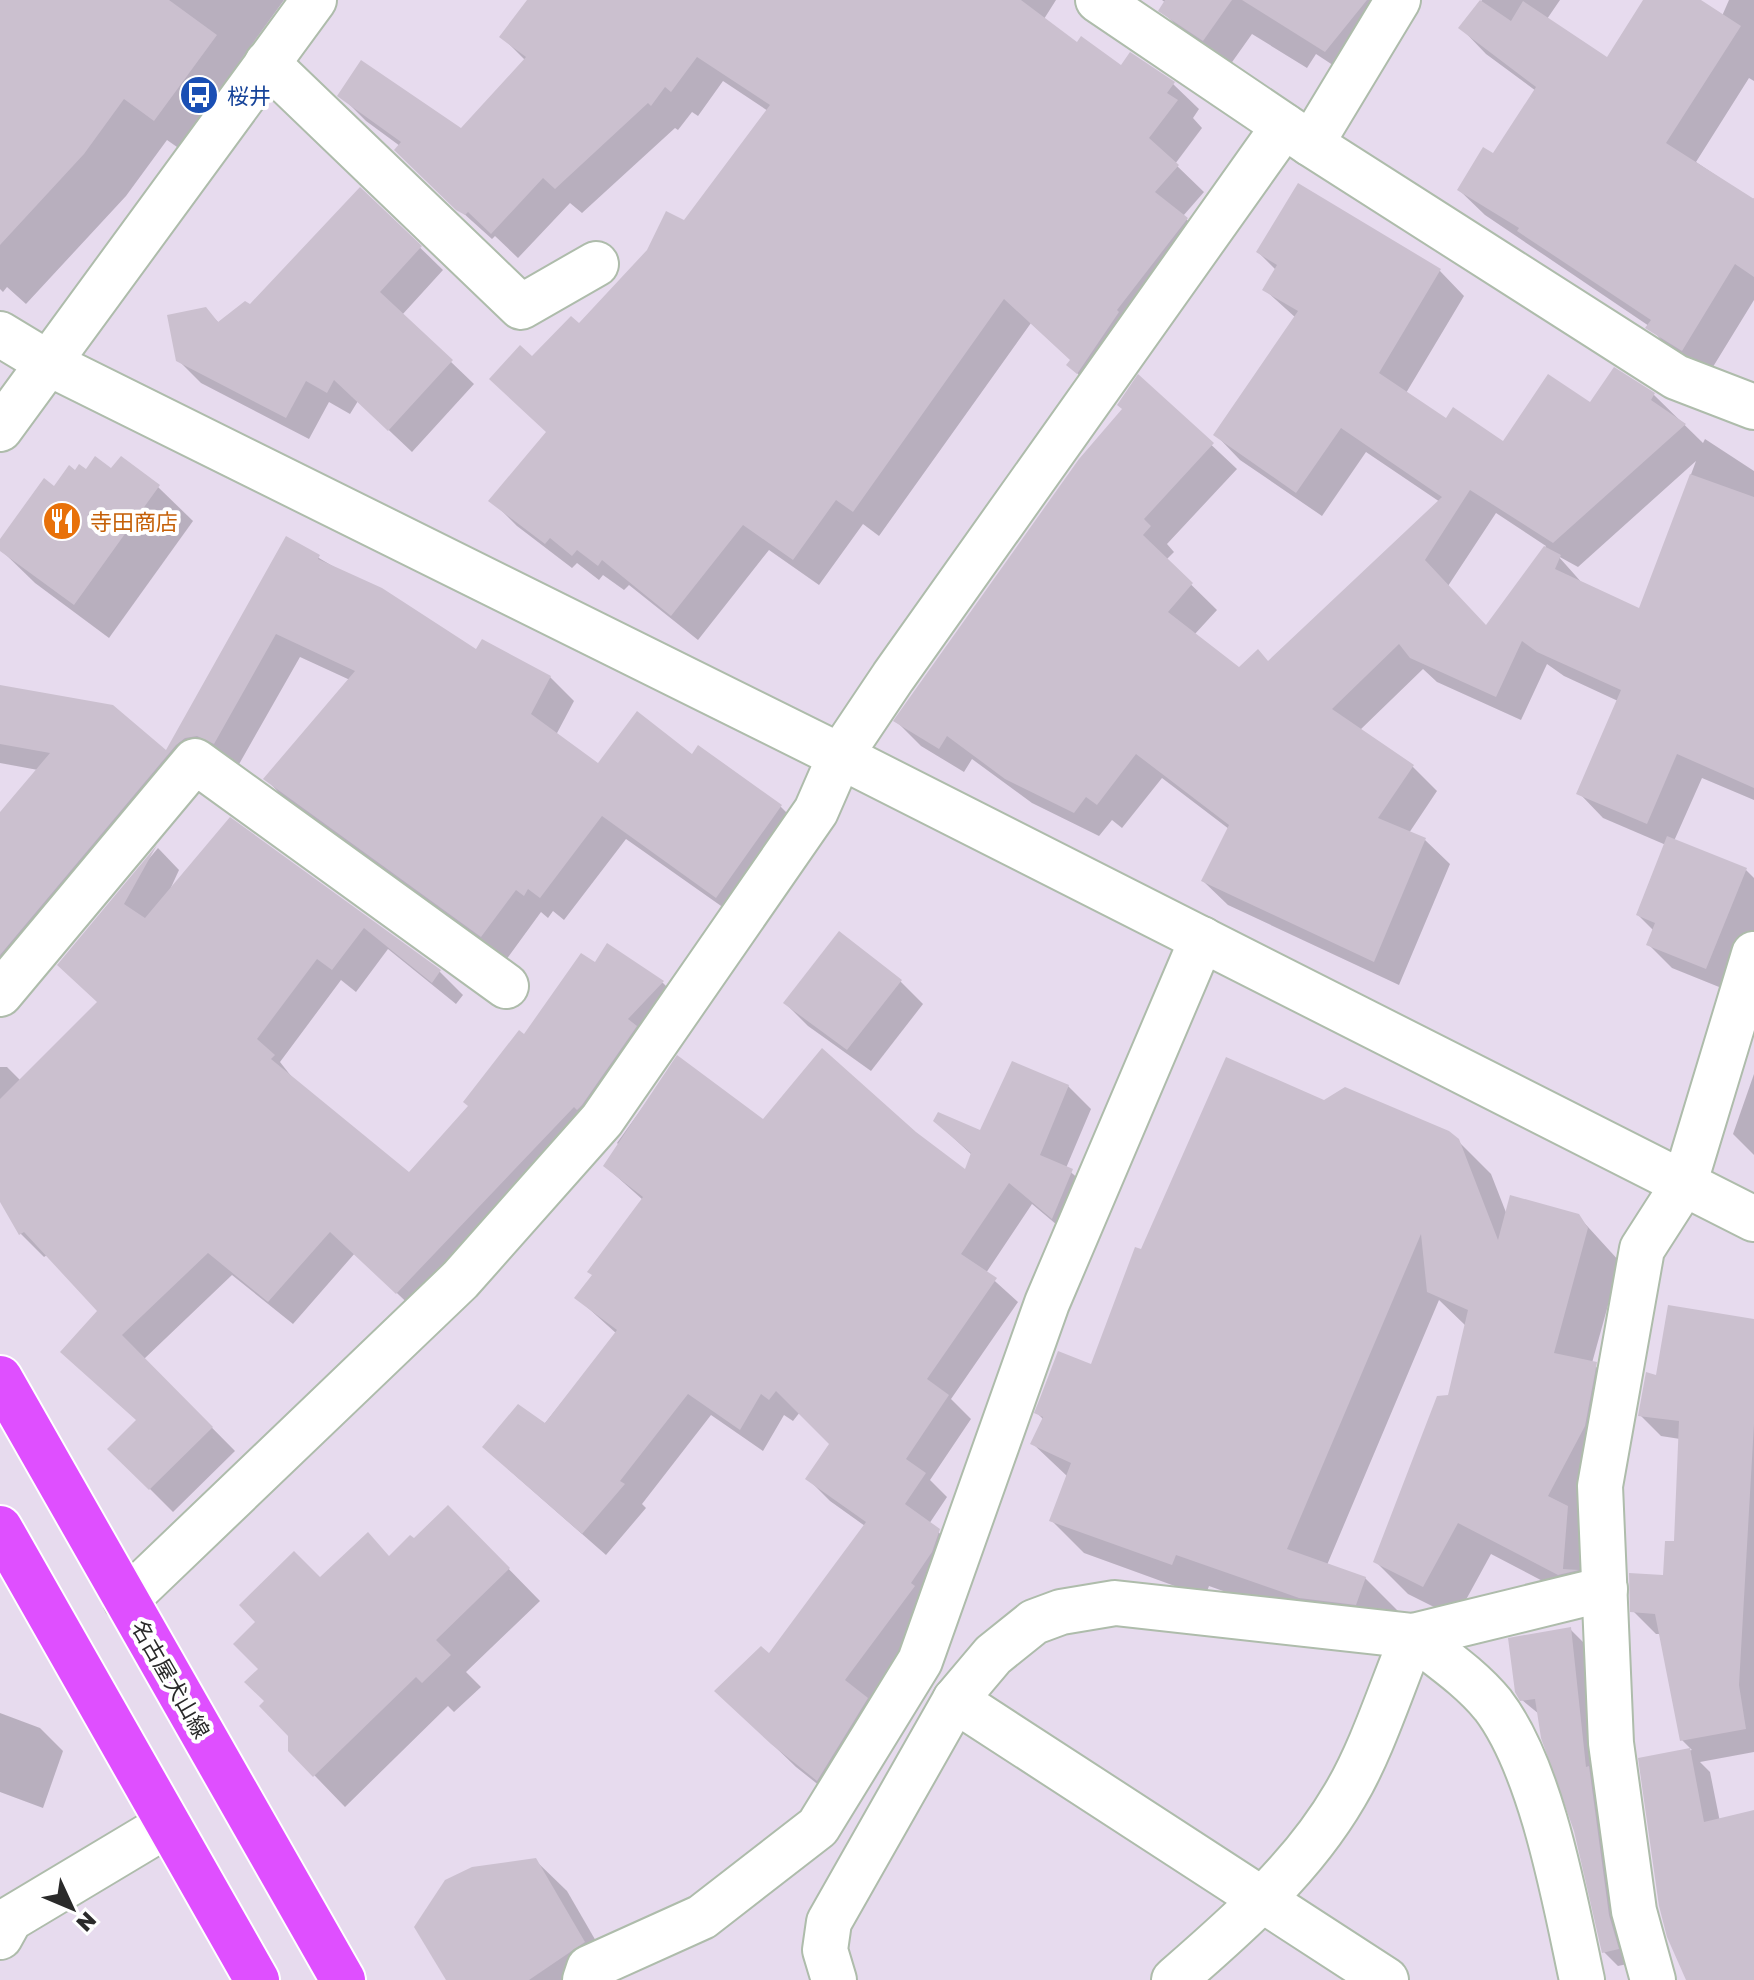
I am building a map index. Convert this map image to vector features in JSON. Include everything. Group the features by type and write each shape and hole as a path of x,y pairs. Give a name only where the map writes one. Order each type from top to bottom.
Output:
{"main road":[{"name":"名古屋犬山線","path":"0,1378 343,1980"},
{"path":"0,1528 257,1980"}],"street":[{"path":"0,429 314,0"},
{"path":"1098,0 1298,135 1676,377 1754,407"},
{"path":"126,1600 460,1280 602,1120 816,811 840,756 1398,0"},
{"path":"267,63 521,307 596,264"},
{"path":"0,334 48,363 840,756 1754,1219"},
{"path":"0,994 195,761 506,986"},
{"path":"585,1980 589,1968 702,1917 818,1827 920,1661 1047,1303 1202,939"},
{"path":"1653,1980 1634,1911 1611,1743 1600,1486 1642,1249 1685,1182 1754,954"},
{"path":"834,1980 825,1950 829,1922 955,1700 993,1655 1034,1622 1061,1612 1115,1603 1413,1636 1605,1589"},
{"path":"1174,1980 1264,1901 1308,1849 1346,1794 1413,1636"},
{"path":"1413,1636 1465,1677 1493,1706 1524,1760 1561,1880 1582,1980"},
{"path":"955,1700 1386,1980"},
{"path":"0,1937 10,1919 167,1825"}],"building":[{"path":"0,0 169,0 217,35 154,121 124,99 84,154 0,245"},
{"path":"527,0 1021,0 1077,42 1081,36 1121,65 1130,52 1175,82 1167,93 1178,100 1149,138 1179,165 1155,192 1188,218 1117,310 1119,312 1077,374 1066,365 1070,360 1004,299 853,512 836,500 793,560 743,525 671,616 602,560 598,566 577,550 572,556 550,538 545,544 488,501 546,432 489,379 520,345 532,356 571,316 579,323 647,250 666,211 684,220 770,105 697,57 671,92 665,87 651,106 648,103 555,189 543,178 491,234 468,212 465,215 456,210 394,150 401,142 337,96 361,60 461,128 526,57 499,37"},
{"path":"1165,0 1232,0 1203,41 1158,11"},
{"path":"1242,0 1367,0 1325,52"},
{"path":"1480,0 1511,21 1523,1 1607,57 1643,0 1701,0 1741,26 1666,143 1754,199 1754,277 1735,264 1682,351 1645,328 1651,320 1517,231 1519,228 1457,190 1483,147 1493,153 1536,87 1458,28"},
{"path":"1298,183 1441,269 1379,373 1446,418 1453,407 1503,441 1548,374 1590,402 1614,367 1655,393 1651,400 1686,424 1553,543 1470,490 1425,560 1486,625 1544,546 1561,555 1555,569 1639,608 1690,474 1754,497 1754,788 1677,754 1647,824 1576,794 1621,690 1537,652 1522,641 1496,697 1410,658 1399,644 1332,709 1414,765 1378,818 1426,838 1374,962 1201,881 1229,825 1136,754 1097,805 1086,797 1074,813 1005,779 947,736 939,749 893,721 1079,459 1122,409 1117,405 1138,374 1214,443 1144,519 1151,526 1143,535 1193,583 1168,612 1239,667 1258,649 1268,661 1442,497 1341,428 1296,493 1213,435 1298,311 1262,290 1277,265 1256,252"},
{"path":"360,187 422,246 380,292 453,360 388,431 334,380 327,393 306,381 286,418 176,361 167,315 206,307 218,322 245,301 250,304"},
{"path":"95,456 111,468 121,456 160,485 74,605 0,551 0,539 44,478 54,486 69,465 75,470 79,464 86,469"},
{"path":"286,536 320,555 318,559 382,588 476,649 482,639 551,676 531,714 598,763 637,711 692,754 698,745 782,805 716,898 602,816 540,898 528,889 524,896 516,890 481,937 263,779 355,671 276,634 214,744 197,736 185,738 176,745 0,955 0,812 50,753 0,744 0,685 113,705 166,750"},
{"path":"230,817 441,970 432,983 364,928 332,970 317,959 257,1039 275,1055 271,1059 409,1172 468,1106 463,1102 519,1030 524,1034 581,953 595,962 607,943 664,981 628,1019 637,1026 582,1105 577,1110 574,1107 396,1294 330,1232 268,1302 208,1253 122,1335 213,1427 149,1490 107,1449 136,1420 60,1352 97,1311 24,1232 19,1235 0,1202 0,1099 97,1002 57,965 157,845 124,904 145,918"},
{"path":"1667,836 1747,868 1706,969 1646,945 1655,923 1636,915"},
{"path":"839,931 902,980 847,1050 783,1003"},
{"path":"822,1048 916,1132 965,1169 971,1153 933,1121 938,1112 980,1130 1012,1061 1069,1085 1040,1155 1073,1169 1052,1219 1009,1183 961,1254 997,1278 927,1379 949,1395 906,1459 926,1473 905,1504 940,1529 932,1552 911,1583 915,1586 845,1680 868,1698 817,1781 771,1744 714,1691 761,1646 769,1653 866,1522 805,1479 829,1444 776,1391 769,1400 761,1394 740,1430 688,1394 620,1481 625,1484 582,1534 482,1447 518,1404 545,1423 617,1330 574,1298 592,1275 587,1272 643,1197 603,1166 677,1055 763,1119"},
{"path":"1226,1057 1324,1100 1345,1087 1449,1131 1459,1139 1498,1240 1510,1195 1579,1214 1588,1228 1554,1353 1597,1362 1585,1426 1548,1496 1568,1506 1563,1569 1579,1570 1558,1575 1458,1523 1423,1587 1373,1562 1437,1396 1448,1395 1468,1310 1427,1292 1421,1234 1287,1549 1366,1577 1356,1605 1299,1598 1176,1555 1172,1565 1049,1521 1071,1463 1030,1444 1043,1417 1034,1413 1058,1351 1091,1364 1135,1247 1141,1249"},
{"path":"1668,1305 1754,1319 1754,1424 1739,1685 1746,1729 1680,1741 1655,1614 1630,1612 1629,1573 1663,1575 1665,1541 1674,1541 1679,1421 1638,1416 1646,1372 1656,1375"},
{"path":"448,1505 510,1568 436,1640 451,1655 422,1683 416,1677 313,1777 288,1751 288,1736 259,1706 264,1701 244,1682 258,1669 233,1644 255,1622 239,1605 294,1551 320,1577 368,1532 389,1556 410,1535 414,1538"},
{"path":"1571,1627 1586,1767 1589,1766 1609,1915 1619,1949 1602,1953 1574,1831 1541,1738 1535,1699 1520,1701 1515,1692 1508,1638"},
{"path":"1690,1748 1704,1822 1754,1810 1754,1980 1686,1980 1667,1937 1659,1906 1638,1758"},
{"path":"536,1858 585,1942 529,1980 446,1980 414,1927 445,1880 472,1867"}],"place":[{"name":"桜井","path":"199,95"},
{"name":"寺田商店","path":"62,521"}]}
